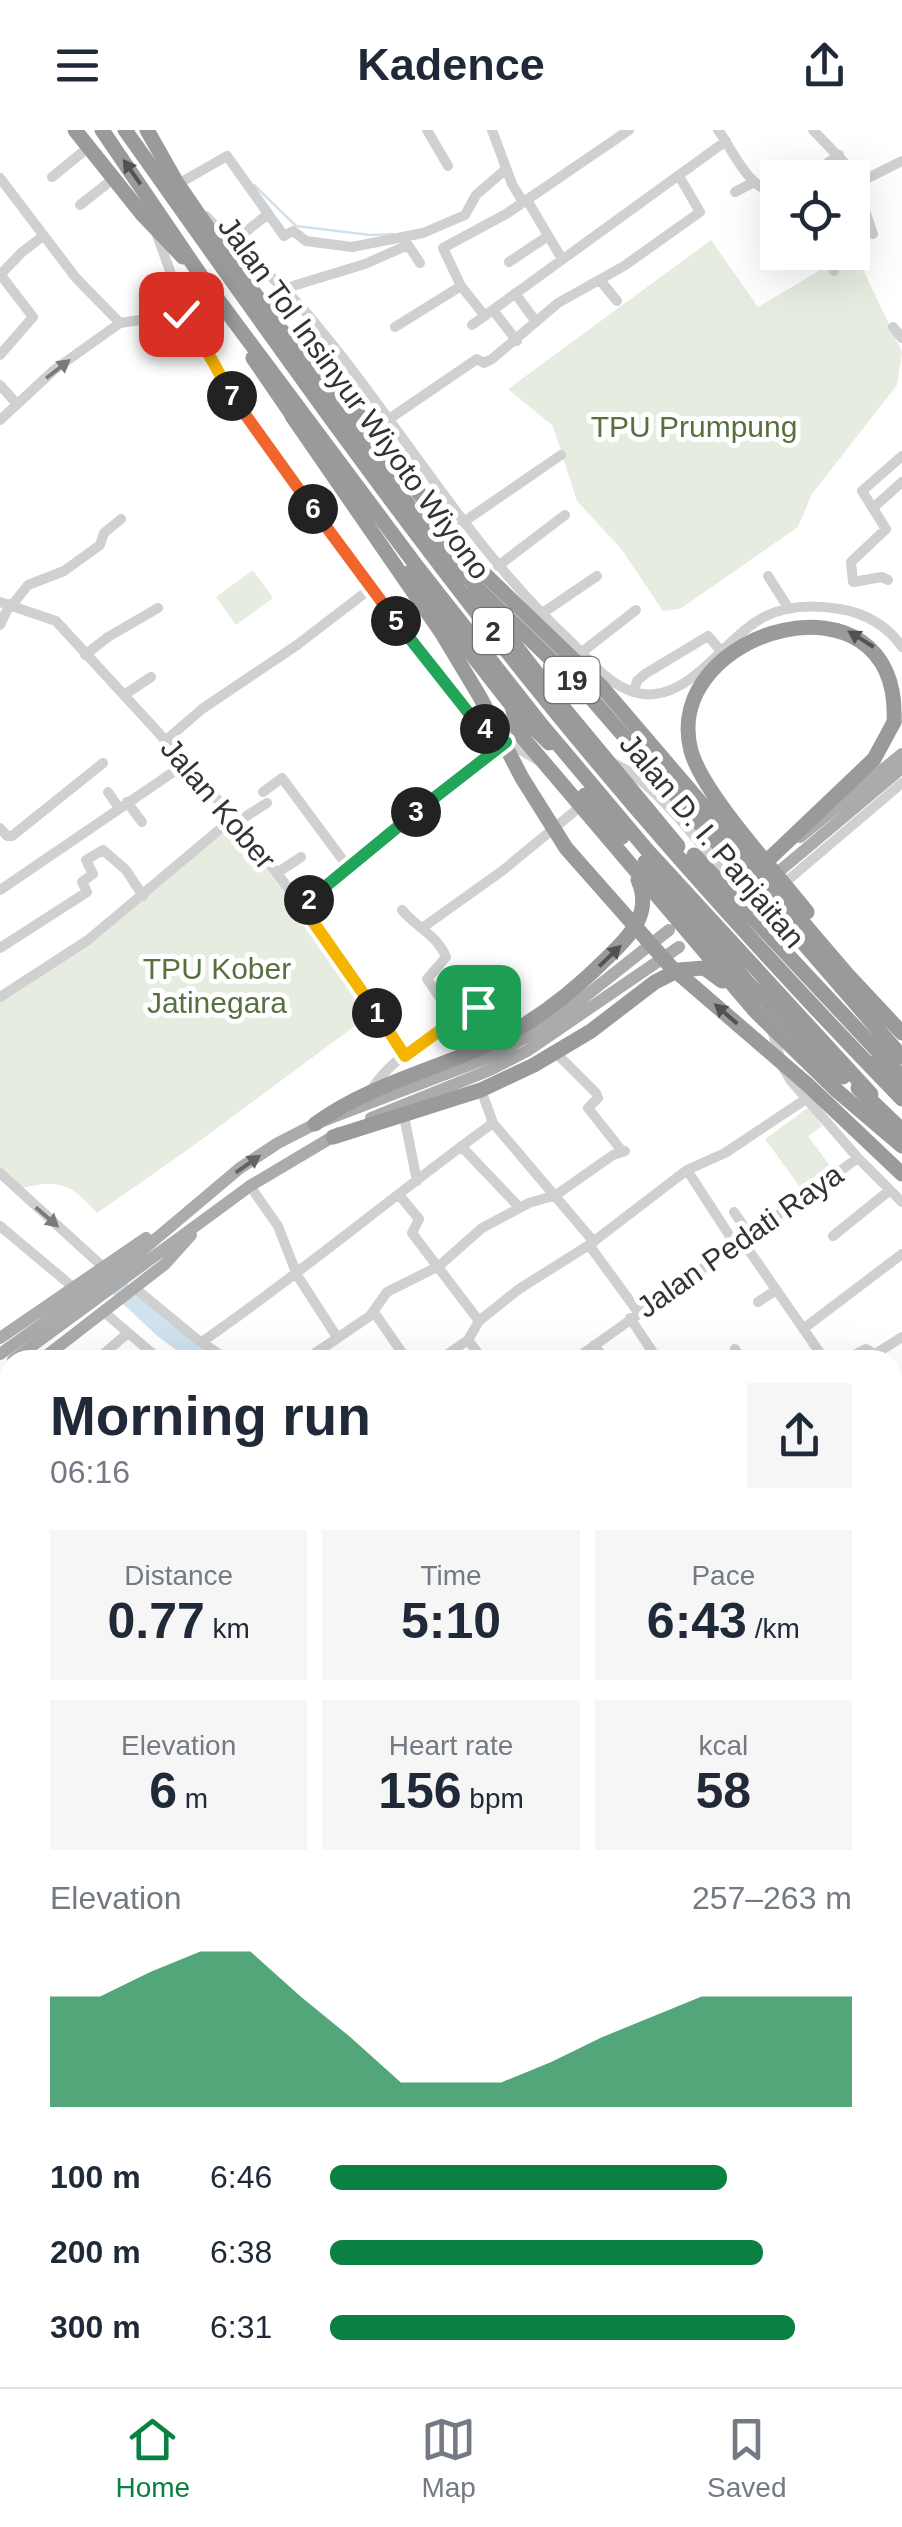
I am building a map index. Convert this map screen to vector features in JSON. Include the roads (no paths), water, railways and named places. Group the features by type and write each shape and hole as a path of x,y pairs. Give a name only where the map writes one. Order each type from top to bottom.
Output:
{"highway":[{"name":"Jalan D. I. Panjaitan","path":"75,130 182,256 316,448 512,706 555,748 749,978 902,1128"},
{"name":"Jalan Tol Insinyur Wiyoto Wiyono","path":"102,130 210,290 418,568 540,723 647,850 902,1128"},
{"name":"Jalan Tol Insinyur Wiyoto Wiyono","path":"124,130 312,394 558,714 627,799 810,1004 902,1099"},
{"name":"Jalan D. I. Panjaitan","path":"149,130 176,183 356,435 567,712 781,965 902,1088"},
{"path":"212,222 470,560 602,688 902,1034"},
{"path":"210,290 235,334 441,632 522,778 566,848 671,967 808,1085 902,1174"},
{"name":"19","path":"245,300 458,566 591,698 902,1057"},
{"path":"527,601 567,712"},
{"path":"768,860 874,759 894,722 897,687 882,654 854,632 818,626 778,633 738,653 706,684 691,712 688,736 698,768 715,796 820,928 856,981"},
{"name":"Jalan D. I. Panjaitan","path":"512,706 518,732 755,1011 902,1146"},
{"path":"512,706 529,732 748,983 833,1068 856,1088 870,1094"},
{"path":"609,763 902,1073"},
{"path":"315,1124 371,1091 504,1037 582,982 639,922 643,890 634,870"},
{"path":"333,1137 480,1090 556,1053 641,991 686,968 711,971 755,1011"}],"main road":[{"path":"750,874 902,754"},
{"path":"761,886 902,768"},
{"path":"0,1338 126,1264 240,1168 315,1124 493,1056 554,1021 669,930"},
{"path":"53,1350 179,1250 195,1228 250,1186 333,1137 527,1051 679,947"},
{"path":"20,1350 102,1267 186,1213"},
{"path":"25,1350 104,1306"}],"street":[{"path":"427,130 448,166"},
{"path":"492,130 506,169 562,258"},
{"path":"516,341 461,286 442,248 476,233 630,130"},
{"path":"718,130 760,186"},
{"path":"813,130 843,160"},
{"path":"472,325 726,141"},
{"path":"52,177 89,146"},
{"path":"832,160 839,155"},
{"path":"506,169 476,194 465,215 424,233 352,247 306,241 293,231 284,236 227,156 176,183 307,313 390,419 462,523 527,601 604,675 634,692 674,688 704,669 760,618 826,606 849,610 893,633 902,647"},
{"path":"870,179 902,161"},
{"path":"390,419 477,359 484,363 558,304 700,212 679,176"},
{"path":"1,180 76,278 120,323"},
{"path":"735,192 754,182"},
{"path":"80,205 108,183"},
{"path":"234,241 268,214"},
{"path":"870,225 873,234"},
{"path":"155,227 185,312 218,378 370,589 468,712 506,742 548,767"},
{"path":"0,355 33,316 0,274 44,236"},
{"path":"509,262 548,236"},
{"path":"283,289 365,264 408,245 420,263"},
{"path":"600,280 617,301"},
{"path":"396,327 461,286"},
{"path":"515,294 536,322"},
{"path":"0,420 54,370 120,323 185,312"},
{"path":"892,327 902,338"},
{"path":"0,385 17,404"},
{"path":"462,523 562,455"},
{"path":"888,580 886,576 851,580 852,558 886,529 863,494 864,488 902,456"},
{"path":"873,508 902,482"},
{"path":"498,566 565,515"},
{"path":"0,625 8,604 28,585 64,572 100,545 104,532 122,519"},
{"path":"541,614 597,576"},
{"path":"768,576 788,610"},
{"path":"164,740 202,708 297,646 370,589"},
{"name":"Jalan Kober","path":"8,604 56,621 232,816 302,906 405,1056"},
{"path":"85,655 158,608"},
{"path":"582,652 636,610"},
{"path":"634,692 645,674 708,636 721,651"},
{"path":"124,695 151,677"},
{"path":"302,906 506,742"},
{"path":"0,828 10,837 103,762"},
{"path":"609,763 626,769 664,804 902,1073"},
{"path":"0,890 185,764"},
{"path":"0,997 88,940 232,816 265,798 282,778 348,867"},
{"path":"758,912 790,877 902,782"},
{"path":"108,792 142,822"},
{"path":"232,816 235,799"},
{"path":"422,928 581,806"},
{"path":"89,829 103,850 126,870 143,896"},
{"path":"0,948 87,892 82,882 93,874 86,860 103,850"},
{"path":"276,873 301,857"},
{"path":"402,910 429,932 446,958 428,982 456,1020"},
{"path":"371,1091 381,1076 405,1056 478,1007 504,1037"},
{"path":"772,1028 783,1068 806,1099 902,1202"},
{"path":"880,1047 902,1034"},
{"path":"319,1350 374,1312 388,1292 439,1266 482,1228 556,1195 624,1151 588,1108 598,1098 596,1093 556,1053"},
{"path":"480,1090 493,1123 549,1192 556,1195 591,1244 653,1350"},
{"path":"454,1350 468,1340 479,1321 591,1244 687,1170 725,1153 806,1099"},
{"path":"404,1116 417,1181"},
{"path":"203,1342 493,1123"},
{"path":"461,1146 520,1208"},
{"name":"Jalan Pedati Raya","path":"587,1350 858,1158"},
{"path":"687,1170 742,1239 815,1350"},
{"path":"0,1173 102,1267"},
{"path":"250,1186 278,1226 297,1274 337,1337"},
{"path":"833,1236 890,1190"},
{"path":"400,1196 418,1218 412,1232 479,1321"},
{"path":"734,1212 742,1239"},
{"path":"0,1226 78,1289"},
{"path":"803,1328 902,1254"},
{"path":"130,1286 214,1350"},
{"path":"758,1302 776,1290"},
{"path":"104,1306 148,1350"},
{"path":"374,1312 400,1350"},
{"path":"108,1350 128,1333"},
{"path":"468,1340 476,1350"},
{"path":"594,1345 598,1350"}],"waterway":[{"path":"254,185 296,226 394,234"},
{"path":"103,1273 191,1350"}],"park label":[{"name":"TPU Prumpung","path":"694,427"},
{"name":"TPU Kober Jatinegara","path":"217,986"}]}
